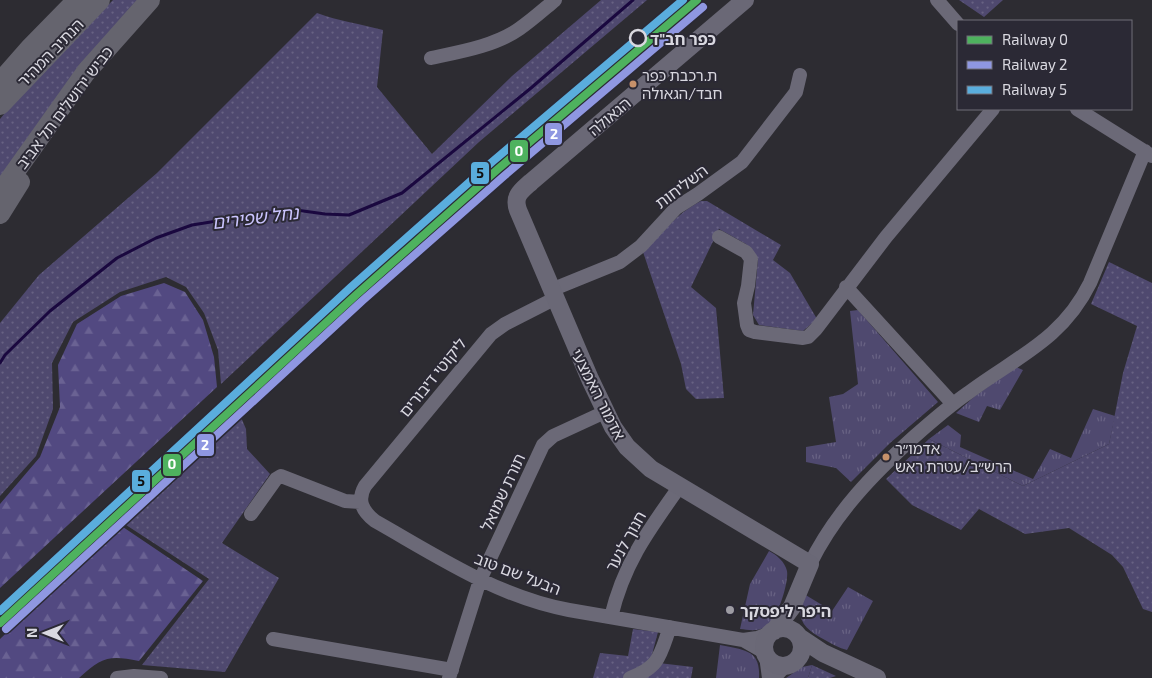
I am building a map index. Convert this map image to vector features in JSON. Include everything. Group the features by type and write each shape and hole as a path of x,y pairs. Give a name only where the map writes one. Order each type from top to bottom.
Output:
{"highway":[{"path":"0,82 77,0"},
{"name":"הנתיב המהיר","path":"0,105 100,0"},
{"path":"0,214 43,148 144,7"},
{"name":"כביש ירושלים תל אביב","path":"0,193 86,72 144,7"}],"main road":[{"name":"הגאולה","path":"518,194 745,0"},
{"name":"אדמור האמצעי","path":"518,194 516,201 518,210 553,294 605,412 620,438 634,455 651,469 810,564"},
{"path":"810,564 792,608 765,643 765,654 774,664 790,662 812,655 828,655"},
{"path":"790,662 801,648 792,621 792,608"},
{"path":"773,632 785,628 828,655 877,678"}],"street":[{"path":"431,58 469,50 501,38 518,30 556,0"},
{"path":"937,2 957,23"},
{"name":"השליחות","path":"553,294 620,262 630,255 676,208 742,162 796,92 800,74"},
{"path":"719,236 746,252 751,259 744,303 749,330 803,338 808,337 894,226 992,110"},
{"path":"810,564 827,533 858,490 890,458 952,404 1044,341 1060,327 1073,311 1090,283 1148,154 1079,110"},
{"path":"846,288 952,404"},
{"name":"ליקוטי דיבורים","path":"360,502 364,486 488,337 553,294"},
{"name":"תורת שמואל","path":"450,674 480,580 544,443 553,436 605,412"},
{"path":"251,514 276,479 281,476 346,501 360,502"},
{"name":"חנוך לנער","path":"611,617 617,593 631,559 646,533 680,486"},
{"name":"הבעל שם טוב","path":"360,502 365,511 375,520 480,580 548,606 743,640 757,638 773,632"},
{"path":"630,678 644,673 658,659 670,627"},
{"path":"273,639 450,674"},
{"name":"הבעל שם טוב","path":"743,640 765,654"},
{"path":"765,654 769,678"},
{"path":"774,678 790,662"},
{"path":"117,678 134,676 161,678"}],"green space":[{"path":"113,0 139,0 0,179 0,119 14,102"},
{"path":"601,0 647,0 479,142 221,384 218,350 204,313 186,287 166,277 120,292 73,322 52,363 53,409 36,456 0,496 0,323 39,275 157,173 317,13 383,30 377,87 432,154 512,76"},
{"path":"959,0 1003,0 984,17"},
{"path":"701,201 707,201 781,245 773,260 790,273 817,319 803,331 759,325 753,315 758,259 746,244 719,229 691,287 716,308 724,398 696,399 686,389 681,364 643,252 677,218"},
{"path":"1109,262 1152,283 1152,612 1143,609 1123,567 1112,555 1069,528 1025,534 979,509 961,530 912,505 886,479 929,439 1023,486 1109,444 1123,373 1137,326 1091,304"},
{"path":"164,283 185,292 203,320 214,357 217,387 0,588 0,504 40,457 60,407 58,365 77,324 121,296"},
{"path":"858,310 938,402 890,443 851,482 836,468 806,462 806,447 836,442 829,397 843,394 858,384 850,311"},
{"path":"1016,367 1023,370 1000,410 987,406 979,422 956,413 975,396"},
{"path":"1093,409 1115,416 1109,444 1023,486 929,439 948,425 961,435 960,447 1033,479 1050,449 1071,458"},
{"path":"240,415 246,429 247,449 270,474 222,543 279,578 225,672 142,665 209,579 123,523"},
{"path":"120,525 203,581 139,661 120,658 106,659 79,678 0,678 0,639"},
{"path":"769,551 780,559 787,571 782,601 775,617 764,628 757,630 740,629 750,584"},
{"path":"848,587 873,601 847,650 811,632 803,622 800,610 804,594 832,611"},
{"path":"633,629 658,632 650,662 693,667 691,678 593,678 600,653 628,656"},
{"path":"720,645 743,650 754,656 759,668 759,678 716,678"},
{"path":"812,665 836,676 830,678 808,678"},
{"path":"812,665 808,678 786,678 802,667"}],"waterway":[{"name":"נחל שפירים","path":"0,363 5,355 50,311 117,258 156,238 192,225 267,213 296,210 349,215 402,193 531,88 633,0"}],"rail line":[{"name":"5","path":"0,611 350,288 492,162 683,0"},
{"name":"0","path":"0,623 356,295 498,169 697,0"},
{"name":"2","path":"6,629 362,301 504,176 703,7"}],"place":[{"name":"כפר חב\"ד","path":"638,38"},
{"name":"ת.רכבת כפר חבד/הגאולה","path":"633,84"},
{"name":"אדמו״ר הרש״ב/עטרת ראש","path":"886,457"},
{"name":"היפר ליפסקר","path":"730,610"}]}
